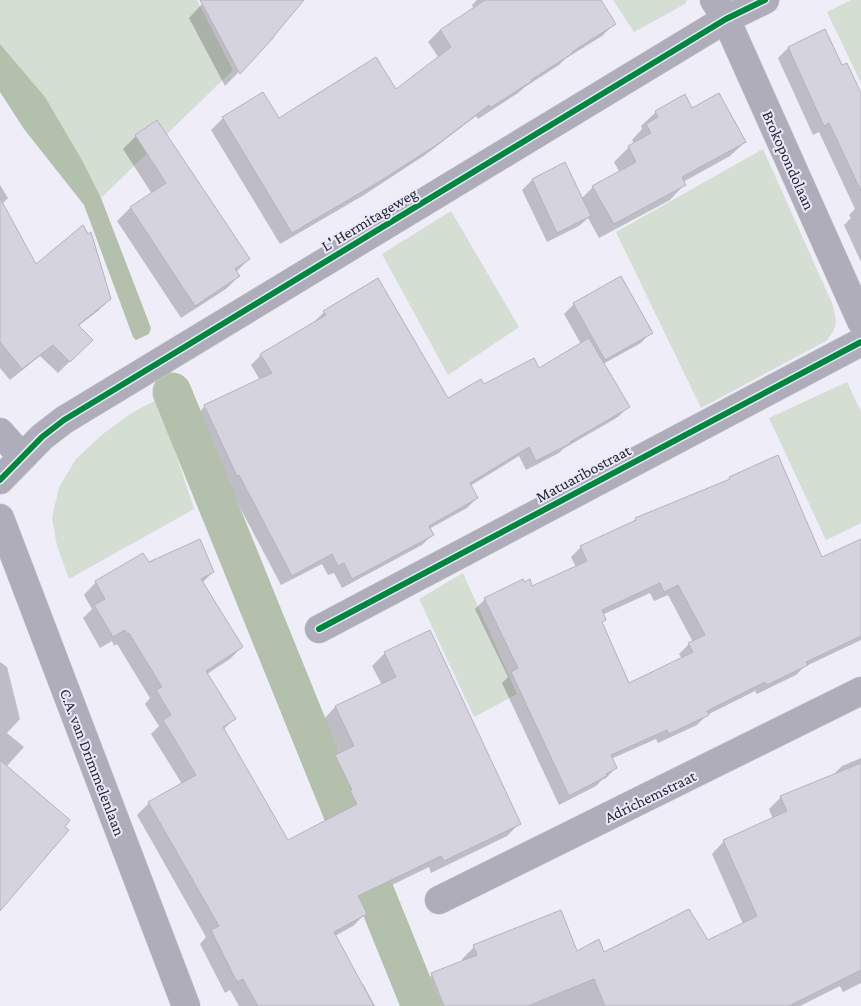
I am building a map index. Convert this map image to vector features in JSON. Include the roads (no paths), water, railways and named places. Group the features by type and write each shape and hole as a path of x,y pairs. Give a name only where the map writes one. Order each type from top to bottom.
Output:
{"street":[{"name":"L' Hermitageweg","path":"0,480 42,437 64,420 720,9 765,0"},
{"name":"Brokopondolaan","path":"720,9 861,321"},
{"name":"Matuaribostraat","path":"319,629 861,342"},
{"path":"0,432 22,458"},
{"name":"C.A. van Drimmelenlaan","path":"0,518 186,1006"},
{"name":"Adrichemstraat","path":"439,900 861,691"}],"waterway":[{"path":"172,392 421,1006"}]}
